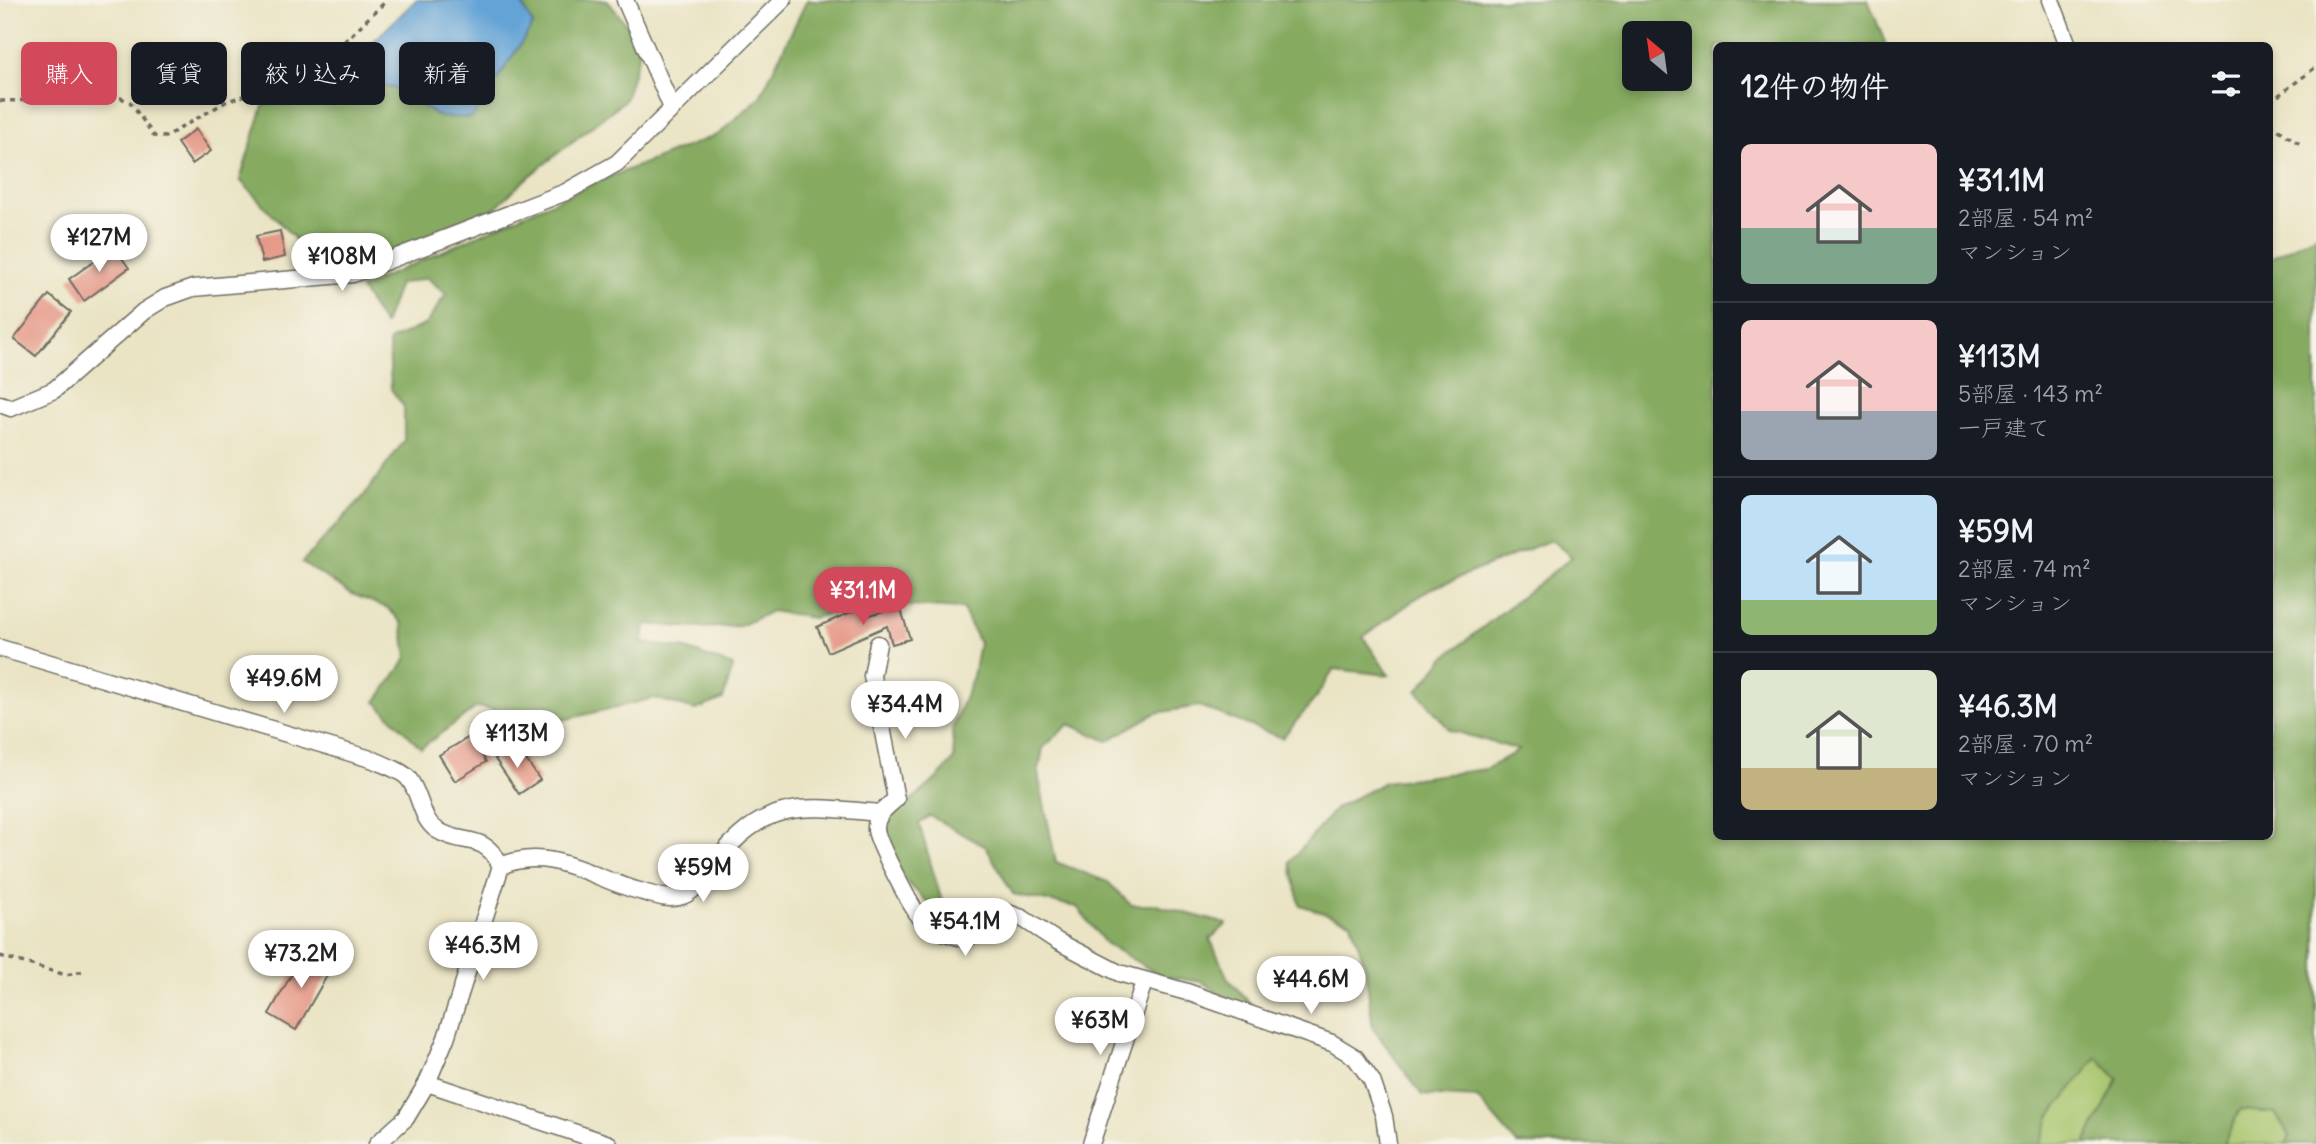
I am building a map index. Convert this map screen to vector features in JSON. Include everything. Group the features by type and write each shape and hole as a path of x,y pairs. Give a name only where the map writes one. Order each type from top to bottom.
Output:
{"street":[{"path":"625,0 672,108"},
{"path":"0,404 11,408 54,390 144,311 165,298 193,288 353,274 566,192 617,163 783,0"},
{"path":"2051,0 2067,42"},
{"path":"878,643 872,676 896,799 880,813 876,831 905,894 920,918 944,933 966,939 1005,912 1022,918 1057,941 1119,973 1187,992 1332,1043 1355,1057 1372,1081 1384,1116 1388,1144"},
{"path":"0,648 374,760 407,777 428,822 439,831 481,842 494,853 501,866 446,1038 427,1083 406,1118 377,1144"},
{"path":"501,866 519,858 544,858 612,884 667,898 681,897 699,882 744,831 769,816 803,807 880,813"},
{"path":"1091,1144 1144,982"},
{"path":"427,1083 609,1144"}],"path":[{"path":"0,102 121,98 130,102 154,136 165,137 227,101 309,76 387,0"},
{"path":"2273,100 2316,67"},
{"path":"2273,126 2300,144"},
{"path":"0,957 66,975 84,971"}],"green space":[{"path":"520,0 607,0 642,44 625,100 528,177 472,229 329,276 240,180 263,106 385,105 385,86 399,91 399,105 421,105 440,117 452,105 495,105 495,63 533,25"},
{"path":"807,0 1868,0 1885,42 1713,42 1713,840 2273,840 2273,256 2316,235 2316,1144 2286,1144 2290,1136 2275,1113 2240,1110 2223,1144 2085,1144 2118,1079 2097,1057 2051,1115 2040,1144 1517,1144 1477,1098 1422,1095 1373,1028 1365,966 1351,922 1300,905 1290,862 1336,808 1385,782 1486,769 1519,750 1450,730 1417,691 1444,658 1572,557 1551,540 1428,590 1363,637 1389,675 1334,669 1315,699 1282,738 1199,706 1156,713 1107,741 1069,724 1043,748 1038,774 1056,862 1108,882 1131,905 1156,905 1227,924 1210,939 1228,979 1252,1005 1235,1004 1202,982 1161,976 1105,943 1077,907 1013,894 986,847 930,816 919,824 945,912 930,905 892,867 882,818 921,792 954,759 952,730 973,676 979,643 963,609 909,606 899,595 813,618 772,611 740,626 696,628 646,624 642,643 686,649 733,666 723,699 696,710 654,698 563,720 477,707 421,748 376,702 407,658 402,623 388,608 352,594 302,562 362,498 404,441 404,407 391,389 389,341 426,324 446,294 427,278 399,284 384,325 360,288 597,182 719,134 760,97"},
{"path":"2097,1056 2118,1079 2085,1144 2040,1144 2051,1115"},
{"path":"2240,1110 2275,1112 2290,1136 2286,1144 2223,1144"}],"water":[{"path":"416,0 520,0 533,25 495,83 495,42 399,42 399,91 385,86 385,42 373,42"},
{"path":"421,105 481,105 472,118 440,117"}],"building":[{"path":"196,129 211,151 192,164 177,143"},
{"path":"280,231 285,257 262,262 256,236"},
{"path":"114,247 129,268 84,301 69,279"},
{"path":"49,295 71,312 36,356 14,339"},
{"path":"900,606 910,639 892,644 887,626 828,652 817,627 862,607 867,616"},
{"path":"471,736 486,762 455,781 439,755"},
{"path":"516,745 540,780 519,794 495,759"},
{"path":"306,949 333,965 296,1030 269,1014"}]}
